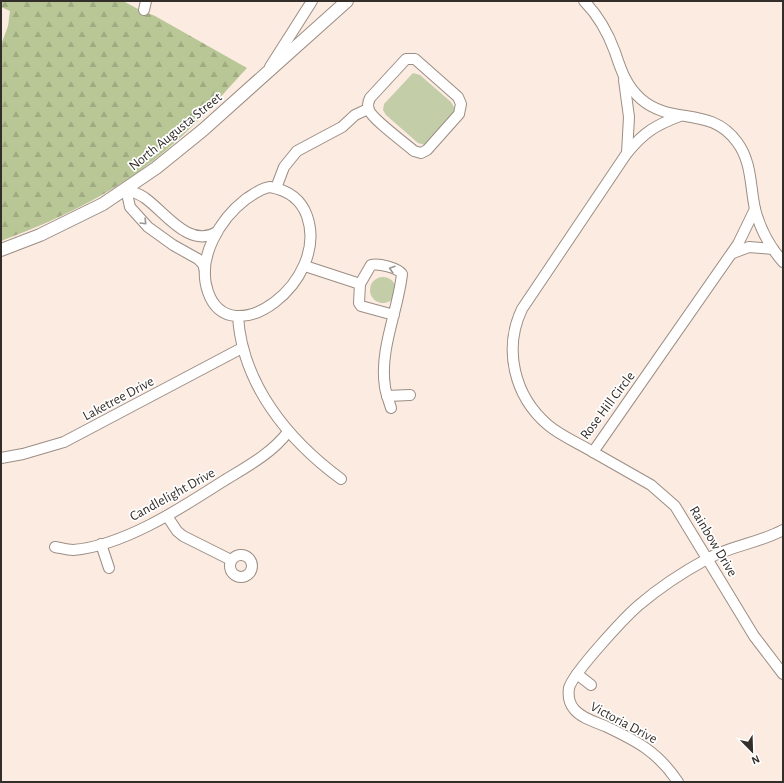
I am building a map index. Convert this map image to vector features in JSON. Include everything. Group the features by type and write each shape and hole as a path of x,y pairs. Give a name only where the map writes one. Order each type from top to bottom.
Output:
{"main road":[{"name":"North Augusta Street","path":"1,250 40,235 103,204 178,152 347,1"}],"street":[{"path":"267,73 312,1"},
{"path":"584,1 600,20 614,51 624,80 640,98 658,110 680,116 702,118 714,122 726,129 732,136 746,160 755,208 764,234 783,262"},
{"path":"406,59 415,59 458,96 461,104 459,114 427,150 421,153 415,152 377,120 368,109 368,102 370,98 406,59"},
{"name":"Rose Hill Circle","path":"624,80 630,116 627,153"},
{"path":"276,188 284,167 297,151 342,126 355,115 368,109"},
{"name":"Rose Hill Circle","path":"680,116 657,125 646,133 627,153 524,304 515,324 512,338 512,351 515,373 532,407 553,428 593,452 738,244 755,208"},
{"path":"126,189 130,207 148,226 174,245 198,259 203,264 206,288 213,302 222,311 238,316 261,310 281,298 293,286 305,266 310,237 306,214 293,197 276,188 266,188 251,196 234,210 217,232 210,249 205,271"},
{"path":"126,189 145,198 162,214 193,235 200,238 217,232"},
{"path":"731,254 749,246 773,249"},
{"path":"391,408 384,380 385,362 400,292 401,272 374,264 369,267 360,284 358,298 361,306 394,315"},
{"path":"305,266 360,284"},
{"path":"238,316 242,348 263,396 288,432 305,449 341,479"},
{"name":"Laketree Drive","path":"1,458 23,454 64,442 242,348"},
{"path":"387,396 410,395"},
{"name":"Candlelight Drive","path":"55,547 72,550 101,544 130,534 167,516 265,455 281,442 288,432"},
{"name":"Rainbow Drive","path":"593,452 651,485 667,498 682,516 754,636 783,674"},
{"path":"167,516 177,531 183,536 231,560"},
{"name":"Victoria Drive","path":"678,782 663,761 650,750 576,711 570,702 570,686 577,674 602,644 640,604 657,590 708,558 762,540 783,530"},
{"path":"101,544 109,568"},
{"path":"577,674 591,685"}],"green space":[{"path":"1,1 123,1 155,16 247,68 193,126 154,160 134,175 92,201 1,241 1,45 8,26 10,11 1,7"},
{"path":"413,73 420,75 451,102 455,109 453,114 425,145 418,143 386,115 383,110 384,104"},
{"path":"383,277 392,281 396,290 392,299 383,303 374,299 370,290 374,281"}]}
